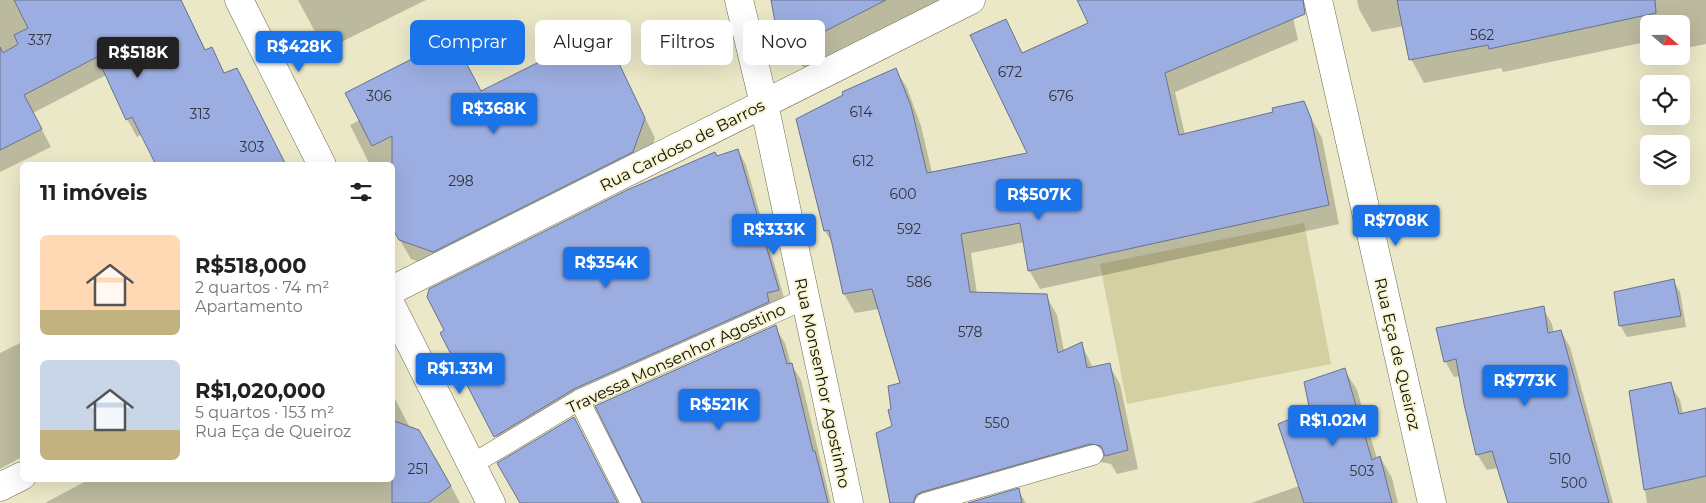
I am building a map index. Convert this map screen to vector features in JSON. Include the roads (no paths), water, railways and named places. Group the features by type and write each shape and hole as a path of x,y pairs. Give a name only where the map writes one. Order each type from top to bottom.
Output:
{"street":[{"path":"239,0 320,162"},
{"name":"Rua Monsenhor Agostinho","path":"739,0 764,104 849,503"},
{"name":"Rua Cardoso de Barros","path":"395,288 971,0"},
{"name":"Rua Eça de Queiroz","path":"1318,0 1432,503"},
{"path":"395,313 491,503"},
{"path":"0,487 20,477"}],"lane":[{"name":"Travessa Monsenhor Agostino","path":"471,465 579,400 805,299"},
{"path":"579,400 631,503"},
{"path":"925,503 1094,455"}]}
